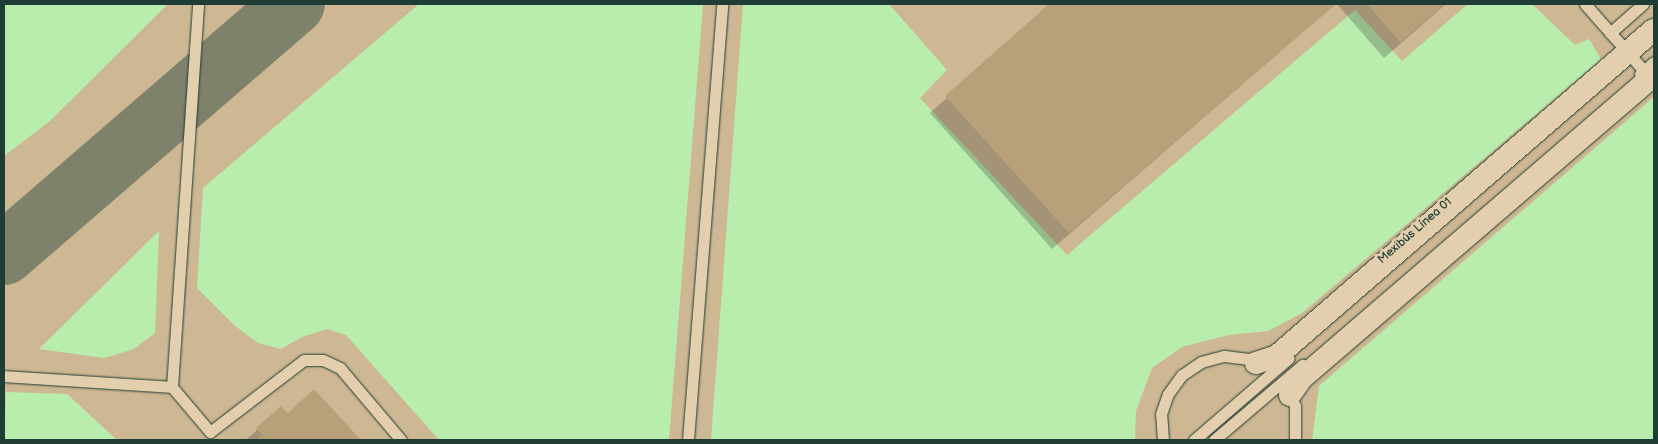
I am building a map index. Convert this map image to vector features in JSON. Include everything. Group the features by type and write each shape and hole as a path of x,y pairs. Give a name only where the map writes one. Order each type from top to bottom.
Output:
{"street":[{"path":"1264,367 1631,57 1654,30"},
{"path":"1286,388 1302,378 1649,73"}],"lane":[{"path":"198,4 172,387 210,432 304,360 322,360 340,368 402,440"},
{"path":"688,440 722,4"},
{"path":"1585,4 1631,57 1649,73 1654,62"},
{"path":"1610,32 1642,4"},
{"path":"1631,57 1654,43"},
{"path":"1163,440 1162,414 1168,394 1182,375 1202,362 1224,356 1264,367 1286,388 1295,406 1295,440"},
{"path":"1194,440 1264,367"},
{"path":"4,376 172,387"},
{"path":"1214,440 1286,388"}],"shaded area":[{"path":"4,4 1654,4 1654,440 4,440"}],"green space":[{"path":"4,4 168,4 50,121 4,156"},
{"path":"419,4 703,4 669,440 439,440 346,335 327,329 302,337 281,349 258,343 234,325 197,288 203,188"},
{"path":"743,4 889,4 947,70 920,98 1067,255 1355,10 1402,61 1468,4 1532,4 1575,45 1589,39 1601,59 1302,313 1268,331 1229,335 1182,347 1152,368 1136,411 1135,440 711,440"},
{"path":"1654,97 1654,440 1312,440 1319,386"},
{"path":"159,231 155,333 134,349 104,358 39,349"},
{"path":"6,392 67,394 117,440 4,440"}],"building":[{"path":"1049,4 1336,4 1069,233 945,96"},
{"path":"1367,4 1445,4 1400,42"},
{"path":"314,389 361,440 257,440 262,435 256,428 281,406 288,413"}],"taxiway":[{"path":"4,254 294,4"}]}
